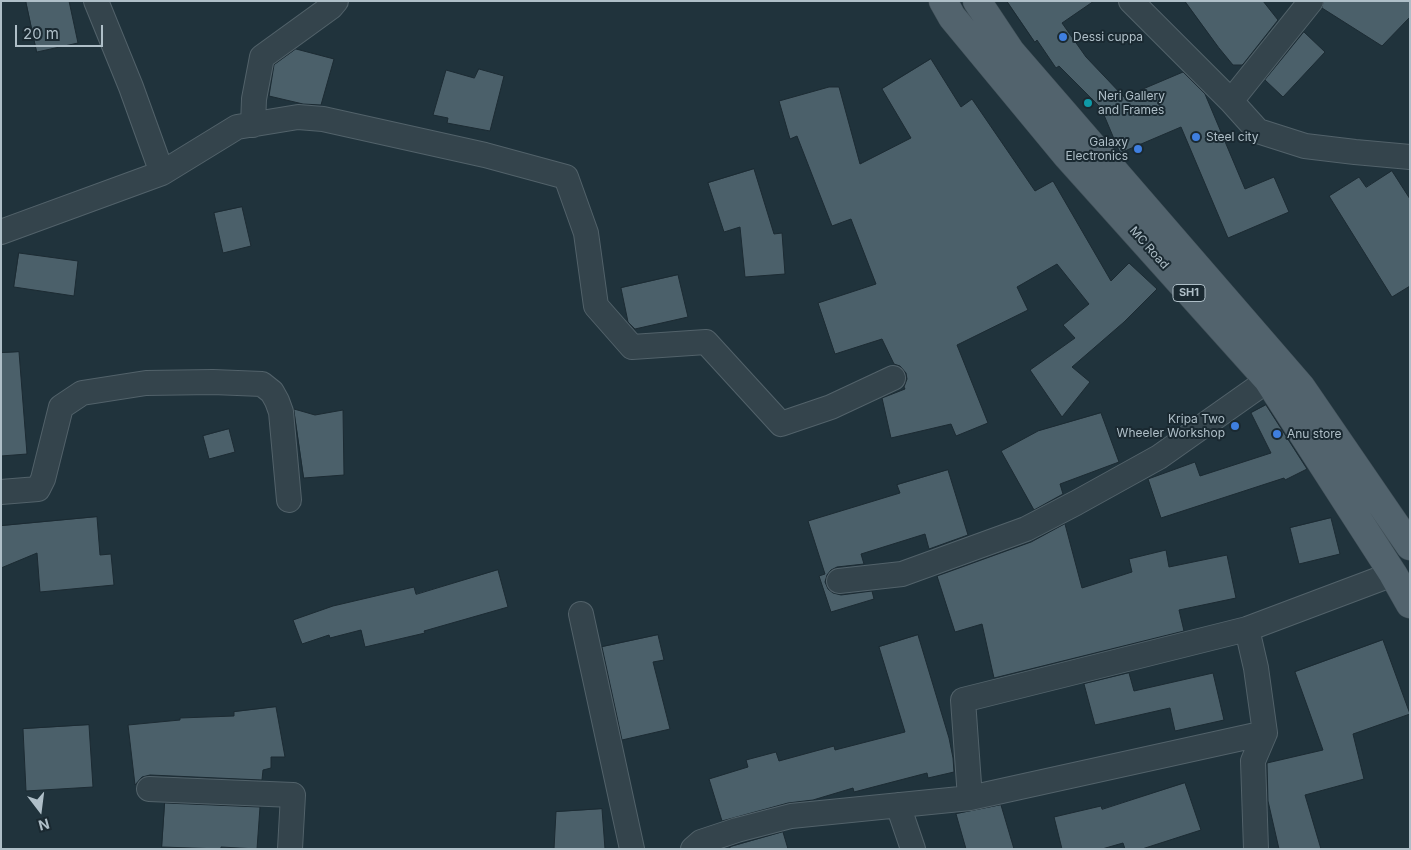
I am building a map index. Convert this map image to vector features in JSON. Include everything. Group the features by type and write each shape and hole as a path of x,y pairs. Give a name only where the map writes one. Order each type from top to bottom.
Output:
{"main road":[{"name":"MC Road","path":"943,1 952,17 1067,156 1268,380 1393,574 1410,604"},
{"name":"MC Road","path":"977,1 1011,52 1301,387 1410,546"}],"street":[{"path":"96,1 131,87 162,173"},
{"path":"252,125 254,99 262,57 336,1"},
{"path":"1131,1 1231,101 1258,131 1306,146 1410,156"},
{"path":"1231,101 1311,1"},
{"path":"1,232 162,173 237,128 298,117 323,119 485,155 566,177 586,233 596,306 632,347 706,342 781,424 831,407 893,378"},
{"path":"839,581 902,574 1026,529 1159,457 1268,380"},
{"path":"1,492 38,489 43,479 61,407 82,393 146,383 213,382 262,384 272,392 281,412 289,500"},
{"path":"970,798 963,700 1247,629 1393,574"},
{"path":"581,614 632,849"},
{"path":"1247,629 1256,668 1265,733 1254,761 1256,849"},
{"path":"693,849 701,842 728,833 792,816 970,798 1265,733"},
{"path":"149,789 293,795 290,849"},
{"path":"898,806 913,849"}],"building":[{"path":"26,1 69,1 78,43 37,52"},
{"path":"1007,1 1094,1 1062,23 1086,57 1124,97 1183,72 1205,94 1245,189 1274,177 1289,212 1228,238 1181,127 1120,153 1101,108 1059,66 1056,68 1037,40 1035,42"},
{"path":"1185,1 1263,1 1278,20 1242,65 1233,65"},
{"path":"1324,1 1410,1 1410,17 1382,46 1322,8"},
{"path":"1304,32 1325,52 1283,97 1265,80"},
{"path":"296,49 334,59 321,105 303,104 269,96 274,65"},
{"path":"931,59 961,107 972,99 1035,191 1053,181 1111,281 1129,263 1157,289 1124,322 1072,367 1090,382 1062,417 1030,370 1075,338 1063,325 1089,304 1057,264 1017,287 1028,310 957,345 988,423 956,436 951,424 891,438 882,398 905,389 907,379 906,373 900,366 894,364 882,339 835,354 818,303 876,284 851,219 832,226 797,136 790,139 779,101 829,87 839,87 860,164 911,138 882,89"},
{"path":"479,69 504,76 490,131 447,123 448,118 433,115 446,70 474,78"},
{"path":"754,169 774,234 782,233 785,274 745,277 740,227 724,232 708,183"},
{"path":"1392,171 1410,199 1410,286 1392,297 1329,196 1359,177 1366,187"},
{"path":"242,207 251,246 223,253 214,213"},
{"path":"19,253 78,261 74,296 14,287"},
{"path":"678,275 688,317 635,329 628,322 621,288"},
{"path":"19,352 27,454 1,456 1,353"},
{"path":"1266,405 1307,469 1285,480 1284,478 1161,518 1148,479 1195,462 1200,476 1271,453 1251,413"},
{"path":"294,409 315,415 343,410 344,475 304,478"},
{"path":"1101,413 1119,462 1060,484 1063,494 1034,510 1001,451 1038,431"},
{"path":"229,429 235,452 209,459 203,436"},
{"path":"948,470 968,535 929,549 925,534 861,554 864,564 837,567 831,570 825,582 828,589 833,593 841,595 872,591 874,599 831,612 819,576 825,574 808,521 900,493 897,485"},
{"path":"97,517 100,555 111,554 114,585 40,592 37,553 1,568 1,526"},
{"path":"1331,518 1340,554 1299,564 1290,528"},
{"path":"1065,524 1082,588 1132,572 1129,559 1166,550 1169,567 1227,555 1236,598 1179,610 1184,631 994,678 982,624 955,632 937,576 1031,542"},
{"path":"498,570 508,607 424,631 425,633 365,647 361,630 330,638 329,635 302,644 293,620 333,606 414,587 416,594"},
{"path":"658,635 664,660 653,662 670,729 622,740 602,647"},
{"path":"918,635 949,738 954,772 928,778 927,773 854,792 853,788 813,800 788,803 722,821 709,779 748,767 746,760 776,752 779,761 834,746 835,750 905,732 879,647"},
{"path":"1383,640 1410,714 1353,734 1364,779 1305,795 1321,849 1279,849 1268,801 1267,763 1323,750 1295,672"},
{"path":"1129,673 1134,691 1213,673 1224,720 1175,731 1170,708 1095,725 1084,684"},
{"path":"276,707 285,757 271,757 271,768 263,770 262,780 150,775 142,777 135,785 128,725 180,720 180,718 234,716 234,712"},
{"path":"89,725 93,787 26,791 23,729"},
{"path":"1185,783 1201,830 1142,849 1125,849 1123,843 1102,849 1062,849 1054,817 1101,806 1102,809"},
{"path":"165,803 260,807 257,849 162,847"},
{"path":"1001,805 1014,849 966,849 956,814"},
{"path":"602,809 605,849 554,849 556,812"},
{"path":"783,832 788,849 730,849 730,847"}],"place":[{"name":"Dessi cuppa","path":"1063,37"},
{"name":"Neri Gallery and Frames","path":"1088,103"},
{"name":"Steel city","path":"1196,137"},
{"name":"Galaxy Electronics","path":"1138,149"},
{"name":"Kripa Two Wheeler Workshop","path":"1235,426"},
{"name":"Anu store","path":"1277,434"}]}
